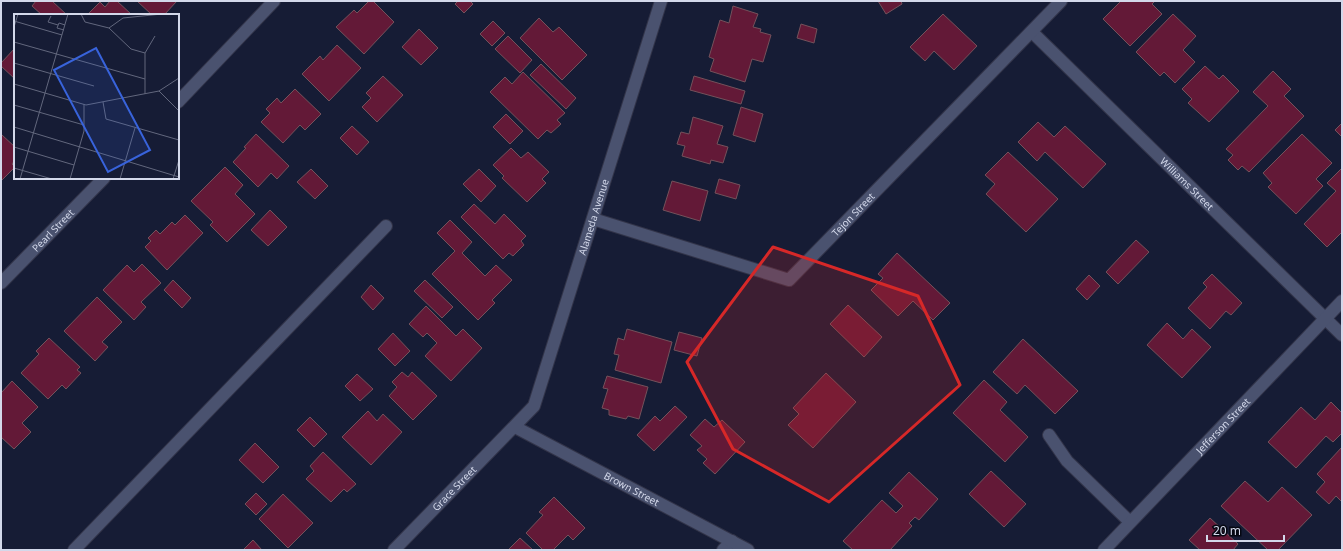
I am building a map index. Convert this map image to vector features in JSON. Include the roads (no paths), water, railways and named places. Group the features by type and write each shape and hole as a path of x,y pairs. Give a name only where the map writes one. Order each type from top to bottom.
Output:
{"street":[{"path":"179,101 274,1"},
{"name":"Alameda Avenue","path":"515,427 534,406 660,1"},
{"name":"Tejon Street","path":"593,219 789,280 1061,1"},
{"name":"Williams Street","path":"1032,32 1342,335"},
{"name":"Pearl Street","path":"1,283 103,179"},
{"path":"74,550 386,226"},
{"name":"Jefferson Street","path":"1104,550 1342,301"},
{"name":"Brown Street","path":"515,427 727,546 748,550"},
{"name":"Grace Street","path":"394,550 515,427"},
{"path":"1049,436 1067,461 1130,522"}]}
